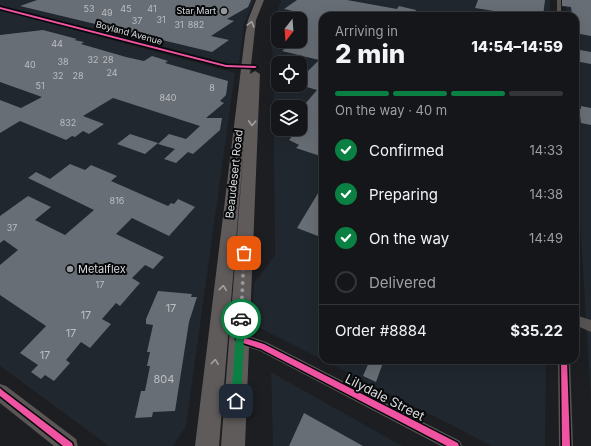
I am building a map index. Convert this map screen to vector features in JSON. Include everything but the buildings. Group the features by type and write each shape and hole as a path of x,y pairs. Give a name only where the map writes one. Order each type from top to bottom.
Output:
{"highway":[{"name":"Beaudesert Road","path":"234,446 250,67 249,31 260,0"},
{"name":"Beaudesert Road","path":"204,440 250,67 257,46 259,26 268,0"}],"street":[{"path":"559,0 559,12"},
{"name":"Boyland Avenue","path":"0,8 226,66 250,67"},
{"path":"579,322 591,326"},
{"name":"Lilydale Street","path":"239,339 262,346 455,446"},
{"path":"564,364 566,446"},
{"path":"0,392 68,446"}],"shaded area":[{"path":"0,0 254,0 244,24 239,64 228,63 0,5"},
{"path":"281,0 550,0 550,12 319,12 319,358 252,324 254,283 275,255 274,136 307,136 307,100 273,100 273,92 307,92 307,56 273,56 272,48 307,48 307,12 277,12"},
{"path":"566,0 591,0 591,402 579,204 579,12 567,12"},
{"path":"0,10 235,73 186,426 173,446 109,446 0,366"},
{"path":"331,364 546,364 545,446 492,446"},
{"path":"271,372 402,446 273,446"}],"cycle path":[{"path":"0,8 226,66 255,67"},
{"path":"239,339 262,346 455,446"},
{"path":"564,364 566,446"},
{"path":"0,392 69,446"}],"way so far":[{"path":"241,319 244,253"}],"place":[{"name":"Star Mart","path":"224,11"},
{"name":"Metalflex","path":"70,269"}],"route":[{"path":"236,401 241,319"}]}
